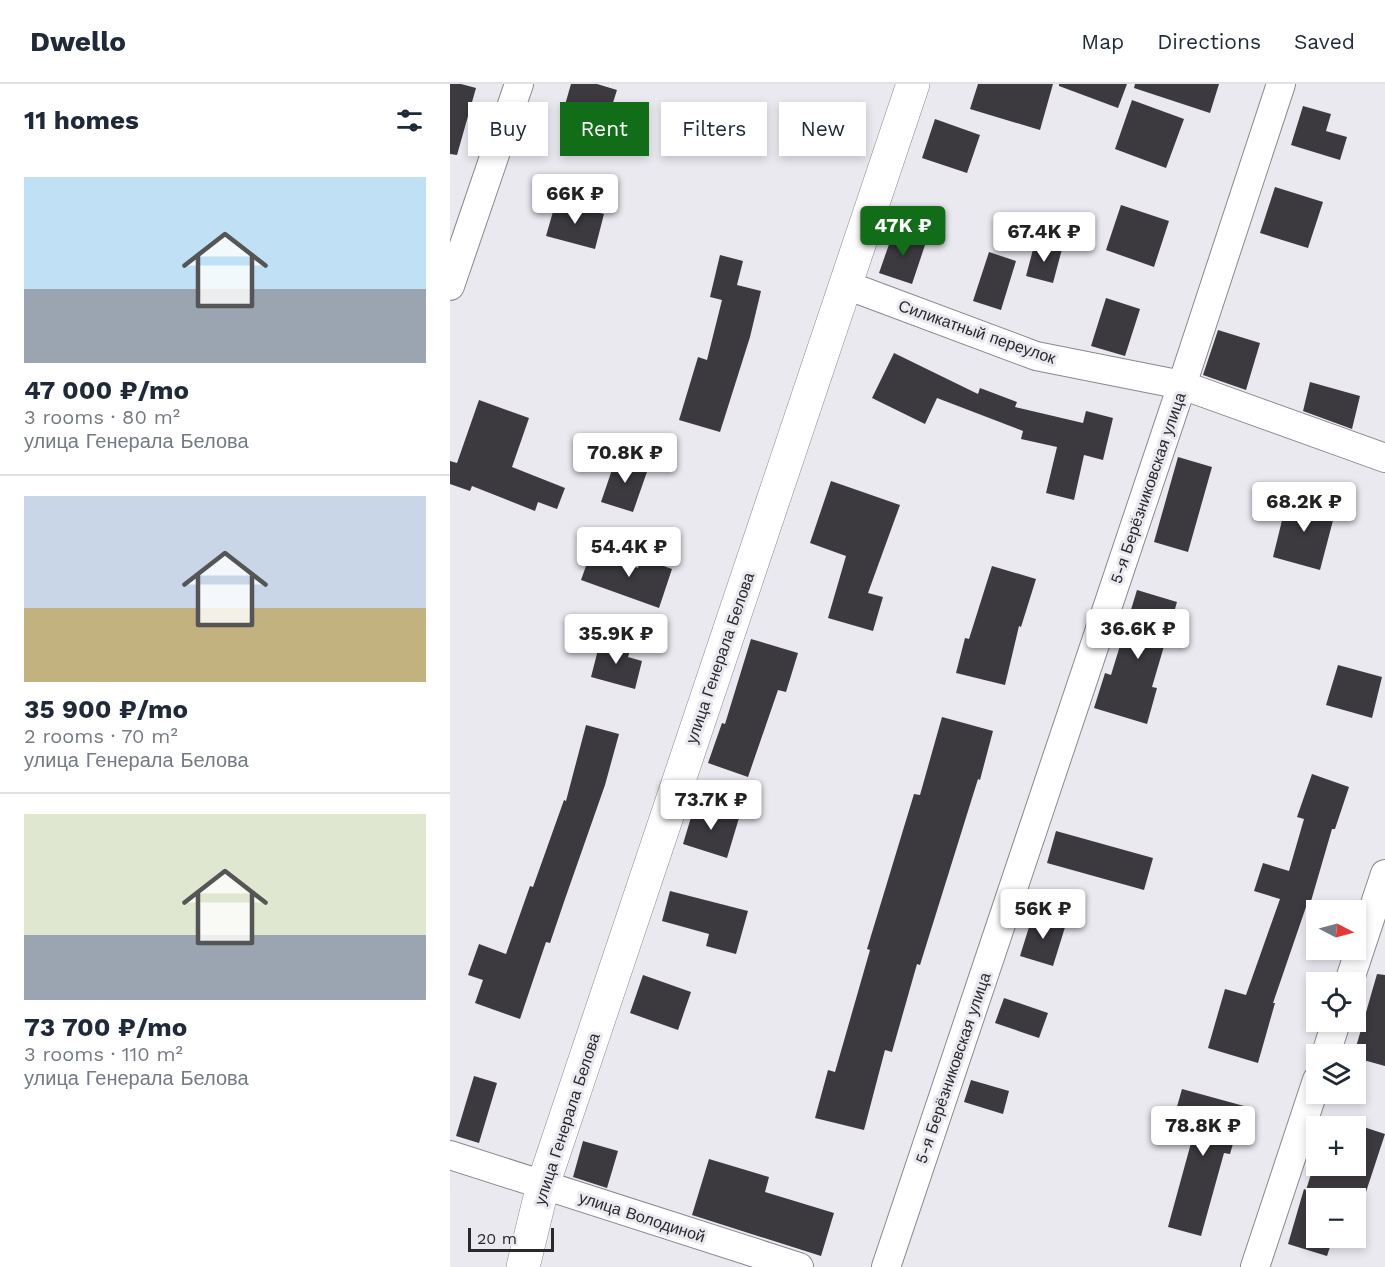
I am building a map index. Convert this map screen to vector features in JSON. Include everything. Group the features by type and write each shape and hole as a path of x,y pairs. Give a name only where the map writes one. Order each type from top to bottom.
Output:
{"main road":[{"name":"улица Генерала Белова","path":"523,1267 543,1185 913,84"}],"street":[{"path":"450,286 519,84"},
{"name":"5-я Берёзниковская улица","path":"886,1267 1281,84"},
{"name":"Силикатный переулок","path":"846,285 1036,356 1182,385 1385,458"},
{"path":"1352,972 1385,874"},
{"path":"1256,1267 1309,1104"},
{"name":"улица Володиной","path":"450,1155 799,1267"}],"building":[{"path":"450,84 476,88 472,102 468,102 468,116 457,155 450,154"},
{"path":"571,84 597,84 617,90 613,102 566,102"},
{"path":"978,84 1053,84 1040,130 970,109"},
{"path":"1059,84 1127,84 1118,108 1059,86"},
{"path":"1135,84 1219,84 1210,113 1134,88"},
{"path":"1132,100 1184,119 1166,168 1115,149"},
{"path":"1303,106 1331,114 1326,131 1347,137 1340,160 1291,145"},
{"path":"935,119 980,135 967,173 922,158"},
{"path":"1275,187 1323,202 1308,248 1260,233"},
{"path":"556,201 604,214 595,249 546,236"},
{"path":"1121,205 1169,221 1154,267 1106,250"},
{"path":"894,230 926,242 912,284 879,273"},
{"path":"1035,242 1062,249 1053,283 1026,276"},
{"path":"989,252 1016,261 1001,310 973,301"},
{"path":"720,255 743,261 737,285 761,291 750,337 720,432 679,420 698,357 707,360 722,300 710,297"},
{"path":"1106,298 1140,309 1125,356 1091,346"},
{"path":"1218,330 1260,343 1246,390 1203,375"},
{"path":"894,353 978,394 980,388 1017,402 1015,407 1083,423 1086,411 1113,418 1103,460 1084,455 1074,500 1046,493 1057,447 1021,439 1023,431 937,398 925,424 872,398"},
{"path":"1310,382 1360,396 1352,429 1303,411"},
{"path":"479,400 529,418 512,467 565,488 557,509 538,502 535,511 472,486 470,491 450,484 450,461 457,463"},
{"path":"617,455 649,466 633,512 601,502"},
{"path":"1178,457 1212,467 1188,552 1154,542"},
{"path":"831,481 900,505 868,593 883,597 873,631 828,618 846,556 810,543"},
{"path":"1288,496 1336,509 1320,570 1273,557"},
{"path":"591,552 638,568 641,558 672,569 659,608 581,580"},
{"path":"992,566 1036,579 1021,627 1019,626 1005,685 956,673 965,638 969,639"},
{"path":"1137,590 1177,602 1152,687 1157,688 1147,724 1094,708 1105,673 1111,675"},
{"path":"601,638 631,647 628,657 642,661 635,689 591,677"},
{"path":"751,639 798,653 786,692 778,690 748,777 708,763 722,723 725,724"},
{"path":"1338,665 1382,677 1372,718 1326,705"},
{"path":"942,717 993,731 980,780 978,779 920,965 917,964 892,1052 885,1050 864,1130 815,1118 828,1070 835,1072 870,950 867,949 914,794 920,795"},
{"path":"586,725 619,734 605,785 550,943 546,942 520,1019 475,1003 483,980 468,975 479,944 506,954 530,886 533,887 564,800 566,801"},
{"path":"1312,774 1349,787 1335,829 1332,829 1311,900 1306,900 1306,907 1273,1003 1275,1003 1258,1063 1208,1048 1225,989 1246,995 1280,899 1254,891 1263,863 1289,871 1304,819 1297,817"},
{"path":"695,804 739,818 727,858 683,844"},
{"path":"1056,831 1153,858 1144,890 1047,863"},
{"path":"670,891 748,911 736,954 706,946 709,934 662,921"},
{"path":"1033,914 1066,924 1053,966 1020,956"},
{"path":"1377,974 1385,975 1385,1066 1366,1061 1366,1044 1357,1044 1360,1032 1366,1032 1366,1012"},
{"path":"643,975 691,992 678,1030 630,1013"},
{"path":"1004,998 1048,1013 1039,1038 995,1023"},
{"path":"474,1076 497,1083 479,1143 456,1136"},
{"path":"971,1080 1009,1091 1003,1114 964,1102"},
{"path":"1182,1089 1244,1106 1230,1154 1224,1153 1201,1236 1168,1227 1191,1143 1187,1142 1194,1115 1176,1110"},
{"path":"1366,1128 1385,1134 1366,1192 1366,1188 1307,1188 1310,1176 1366,1176"},
{"path":"583,1141 618,1151 607,1188 573,1177"},
{"path":"709,1159 769,1177 765,1192 834,1213 821,1256 692,1215"},
{"path":"1304,1189 1306,1190 1306,1248 1330,1248 1327,1256 1288,1244"}]}
